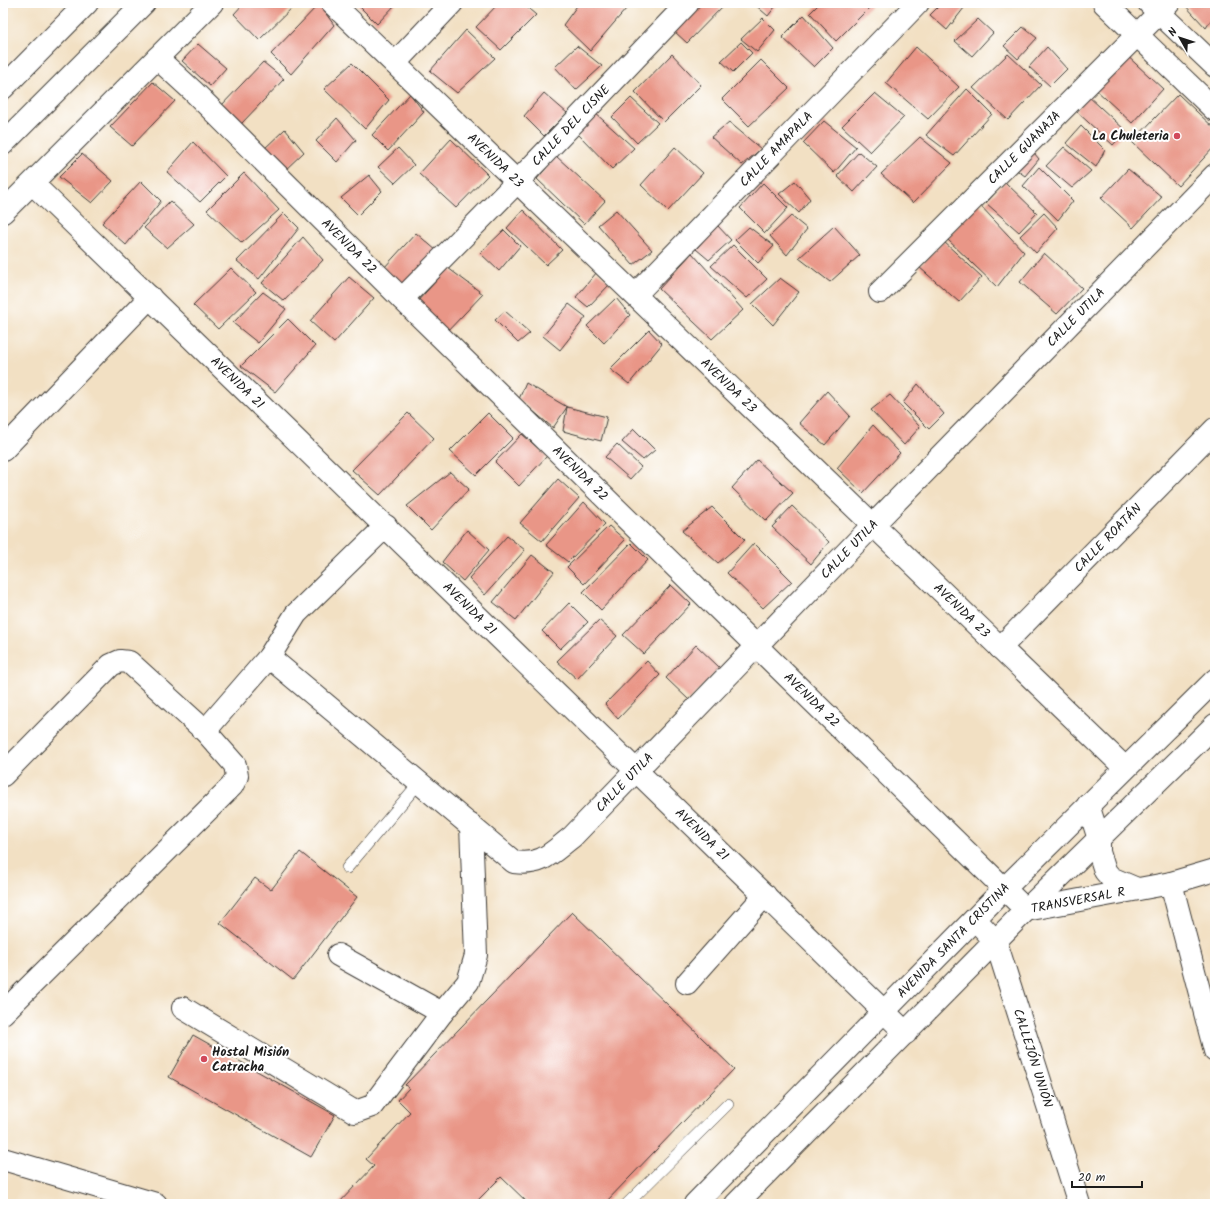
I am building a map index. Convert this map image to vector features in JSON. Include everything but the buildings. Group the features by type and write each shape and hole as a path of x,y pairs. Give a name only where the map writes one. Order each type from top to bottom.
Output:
{"main road":[{"path":"3,88 87,3"},
{"path":"3,144 144,3"},
{"name":"AVENIDA 23","path":"332,3 1125,768"},
{"path":"395,63 452,3"},
{"name":"CALLE DEL CISNE","path":"402,299 517,182 688,3"},
{"name":"CALLE AMAPALA","path":"635,295 918,3"},
{"path":"1104,3 1215,110"},
{"path":"1159,6 1215,66"},
{"name":"CALLE GUANAJA","path":"880,292 1137,35 1159,6"},
{"path":"3,212 33,184 157,58 199,7"},
{"name":"AVENIDA 22","path":"157,58 193,91 402,299 1004,889"},
{"name":"CALLE UTILA","path":"269,657 514,862 528,864 544,858 572,837 873,525 1215,175"},
{"name":"AVENIDA 21","path":"33,184 906,1033"},
{"path":"3,450 150,297"},
{"name":"CALLE ROATÁN","path":"1000,648 1215,429"},
{"path":"205,731 269,657 296,614 386,526"},
{"path":"3,775 111,665 120,661 128,662 205,731 235,764 237,776 232,786 3,1013"},
{"name":"AVENIDA SANTA CRISTINA","path":"695,1204 1004,889 1215,680"},
{"path":"736,1204 1026,910 1215,725"},
{"name":"TRANSVERSAL R","path":"1088,806 1099,839 1099,852 1105,871 1111,878 1137,890"},
{"path":"182,1008 355,1112 372,1106 442,1013 468,982 476,955 471,825"},
{"name":"TRANSVERSAL R","path":"1004,889 1026,910 1171,883 1215,870"},
{"path":"1171,883 1215,1051"},
{"path":"687,983 765,895"},
{"name":"CALLEJÓN UNIÓN","path":"975,919 996,942 1079,1204"},
{"path":"338,955 442,1013"},
{"path":"3,1159 156,1204"}],"lane":[{"path":"347,868 420,783"},
{"path":"627,1204 728,1104"}],"place":[{"name":"La Chuleteria","path":"1177,136"},
{"name":"Hostal Misión Catracha","path":"204,1059"}]}
